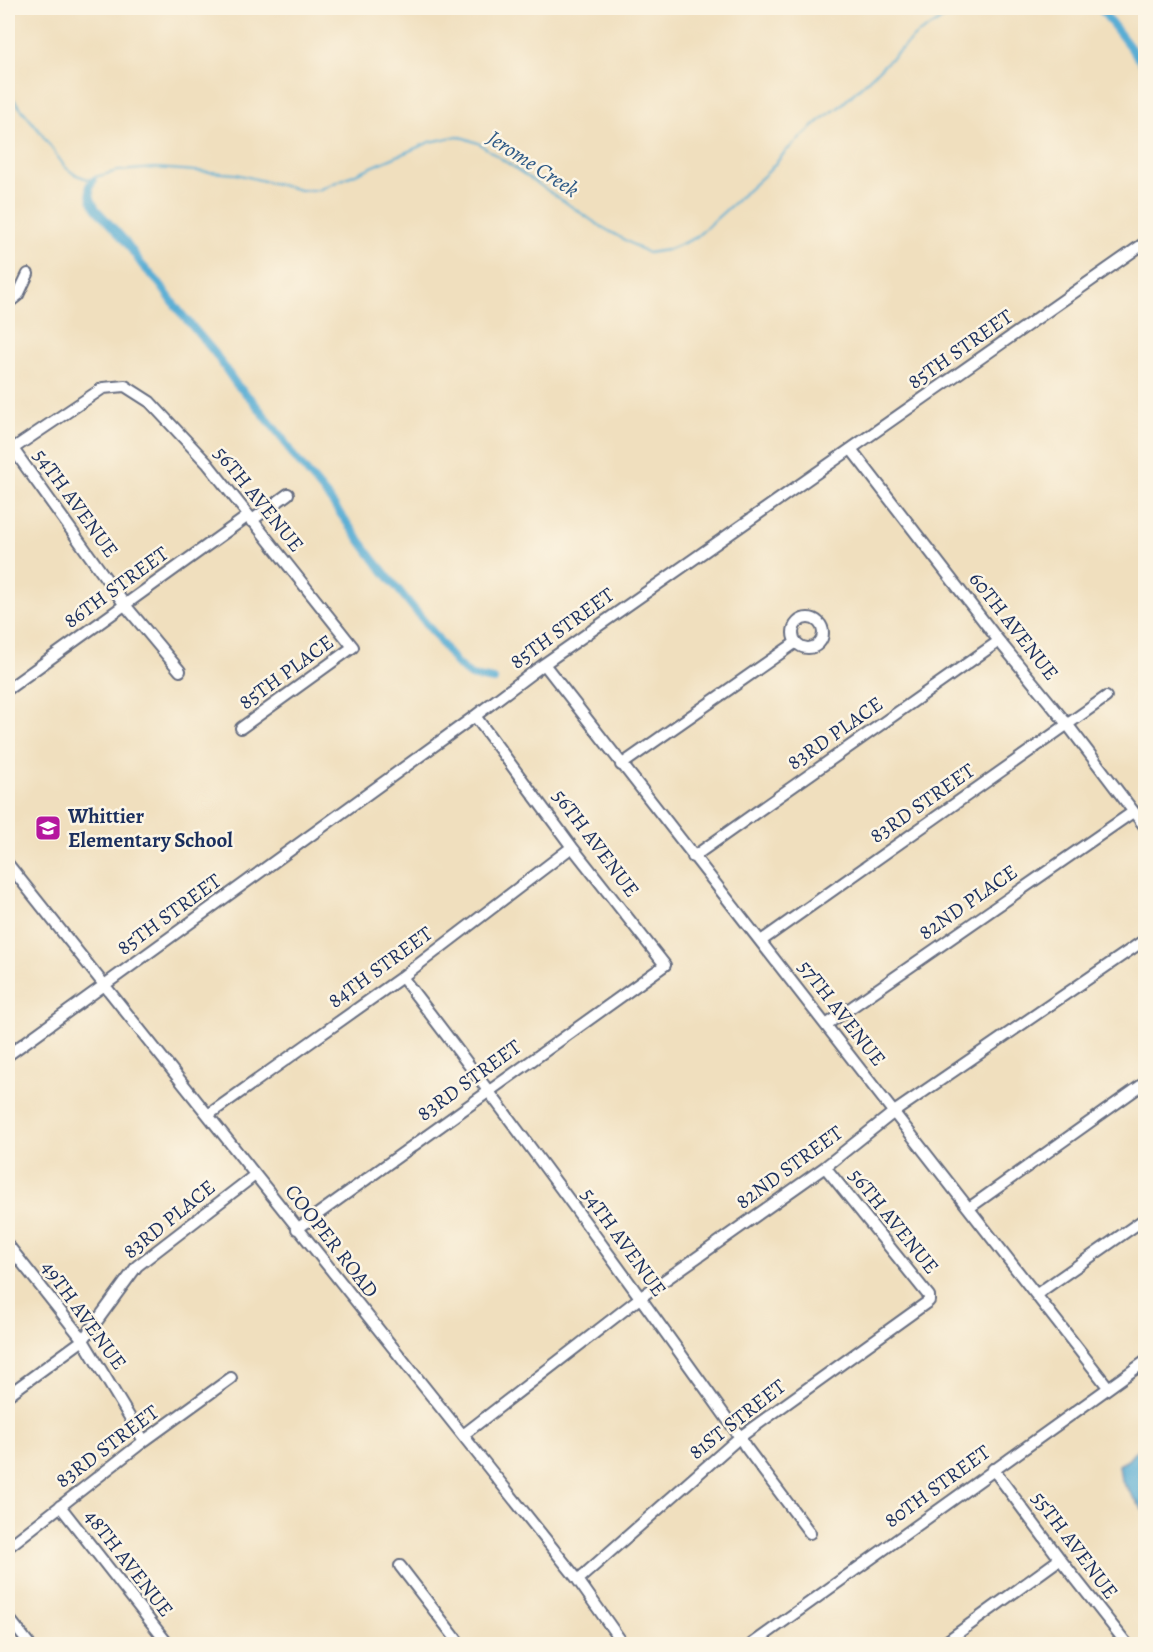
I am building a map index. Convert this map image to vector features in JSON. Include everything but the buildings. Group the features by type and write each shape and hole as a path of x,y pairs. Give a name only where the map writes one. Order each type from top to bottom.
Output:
{"street":[{"name":"85TH STREET","path":"8,1055 544,664 1144,246"},
{"path":"8,303 18,295 28,274"},
{"name":"56TH AVENUE","path":"9,447 103,388 125,386 150,402 207,463 353,647"},
{"name":"54TH AVENUE","path":"9,447 125,605 180,671"},
{"name":"60TH AVENUE","path":"851,449 1146,828"},
{"name":"86TH STREET","path":"8,689 125,605 288,494"},
{"name":"83RD PLACE","path":"693,857 999,641"},
{"path":"621,765 795,643"},
{"name":"85TH PLACE","path":"241,728 353,647"},
{"name":"57TH AVENUE","path":"544,664 1108,1387"},
{"name":"83RD STREET","path":"761,941 1106,697"},
{"name":"56TH AVENUE","path":"475,716 573,847 665,964"},
{"name":"82ND PLACE","path":"826,1024 1133,812"},
{"name":"84TH STREET","path":"208,1115 402,977 573,847"},
{"name":"COOPER ROAD","path":"8,864 578,1580 623,1644"},
{"name":"82ND STREET","path":"463,1435 641,1298 825,1167 894,1112 1146,939"},
{"name":"83RD STREET","path":"297,1228 665,964"},
{"name":"54TH AVENUE","path":"402,977 489,1090 810,1533"},
{"path":"969,1208 1146,1082"},
{"name":"56TH AVENUE","path":"825,1167 928,1296 929,1301"},
{"name":"83RD PLACE","path":"8,1395 83,1340 137,1266 255,1175"},
{"path":"1037,1294 1146,1218"},
{"name":"49TH AVENUE","path":"8,1245 83,1340 144,1441"},
{"name":"81ST STREET","path":"578,1580 741,1437 929,1301"},
{"name":"80TH STREET","path":"752,1644 1146,1361"},
{"name":"83RD STREET","path":"8,1547 144,1441 231,1378"},
{"name":"55TH AVENUE","path":"993,1469 1127,1644"},
{"name":"48TH AVENUE","path":"60,1506 168,1644"},
{"path":"943,1644 1060,1559"},
{"path":"400,1566 460,1644"},
{"path":"8,1617 29,1644"}],"water":[{"path":"1145,1440 1145,1513 1121,1480 1119,1465 1128,1460"}],"waterway":[{"name":"Jerome Creek","path":"8,93 65,167 74,174 93,181 95,177 118,171 155,168 236,174 300,190 318,190 430,142 458,136 478,143 600,226 648,253 667,250 695,238 769,171 786,151 823,118 838,108 915,36 960,8"},
{"path":"1100,8 1146,68"},
{"path":"93,181 89,186 91,199 96,209 126,242 142,265 214,352 236,384 283,439 292,454 456,663 471,676 494,680"}],"place":[{"name":"Whittier Elementary School","path":"48,828"}]}
